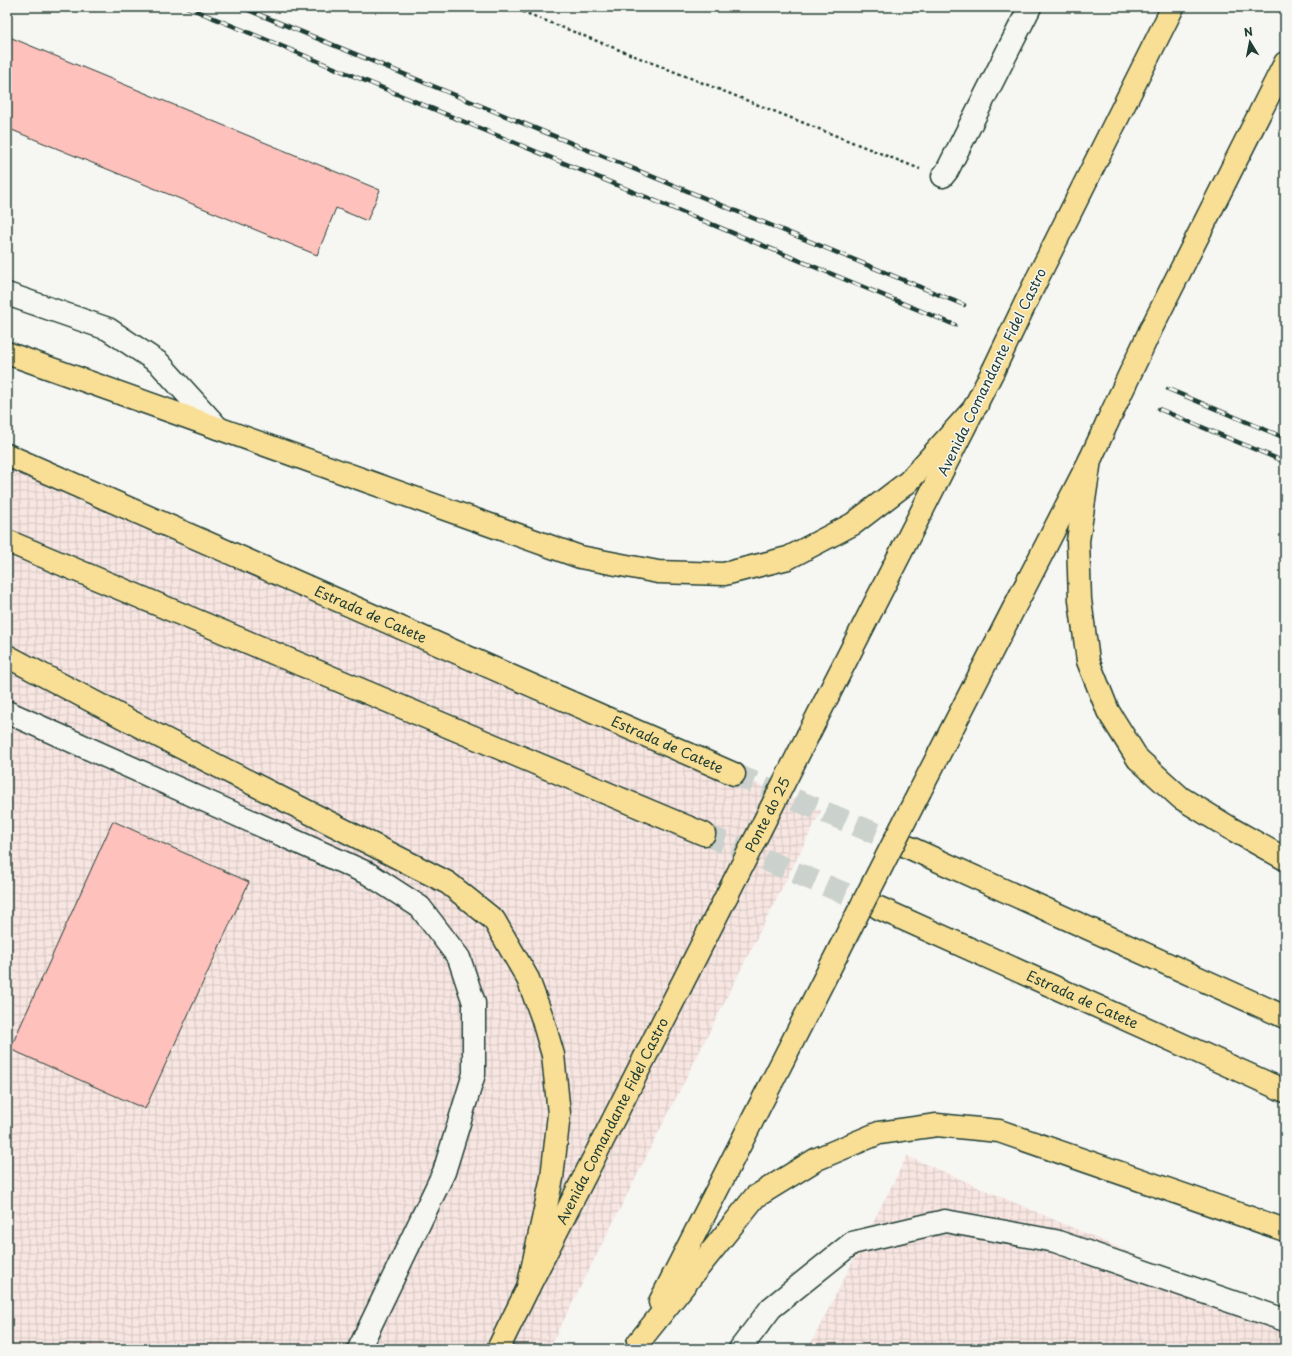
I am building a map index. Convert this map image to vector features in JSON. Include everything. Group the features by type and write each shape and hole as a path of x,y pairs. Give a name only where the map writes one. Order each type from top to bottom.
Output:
{"highway":[{"name":"Avenida Comandante Fidel Castro","path":"808,735 977,405 1037,280 1173,7"},
{"path":"637,1346 1090,460 1150,331 1285,63"},
{"path":"7,353 580,556 658,572 724,574 788,558 853,524 908,482 977,405"},
{"name":"Estrada de Catete","path":"7,455 734,774"},
{"path":"1090,460 1078,541 1080,600 1088,661 1108,711 1138,759 1181,798 1285,859"},
{"path":"7,541 704,834"},
{"path":"7,656 145,729 448,883 494,920 528,978 542,1016 553,1055 560,1114 552,1178 528,1288"},
{"name":"Ponte do 25","path":"727,894 808,735"},
{"path":"908,847 1285,1017"},
{"name":"Avenida Comandante Fidel Castro","path":"498,1349 727,894"},
{"name":"Estrada de Catete","path":"880,908 1285,1091"},
{"path":"637,1346 755,1197 817,1158 879,1133 937,1125 999,1132 1285,1230"}],"street":[{"path":"943,176 947,171 1030,7"},
{"path":"7,294 108,329 159,363 218,428"},
{"path":"7,712 369,874 420,907 459,958 474,1003 474,1074 444,1172 360,1349"},
{"path":"740,1349 772,1308 852,1243 945,1221 1055,1241 1285,1320"}],"path":[{"path":"511,7 940,177 943,176"}],"shaded area":[{"path":"7,463 821,811 549,1349 7,1349"},
{"path":"907,1156 1285,1320 1285,1349 808,1349"}],"building":[{"path":"7,36 380,190 367,221 336,208 317,255 7,128"},
{"path":"113,821 249,882 145,1109 10,1049"}],"tunnel":[{"path":"734,774 908,847"},
{"path":"704,834 879,908"}],"railway":[{"path":"187,7 955,325"},
{"path":"241,7 964,305"},
{"path":"1168,389 1285,438"},
{"path":"1159,409 1285,462"}]}
